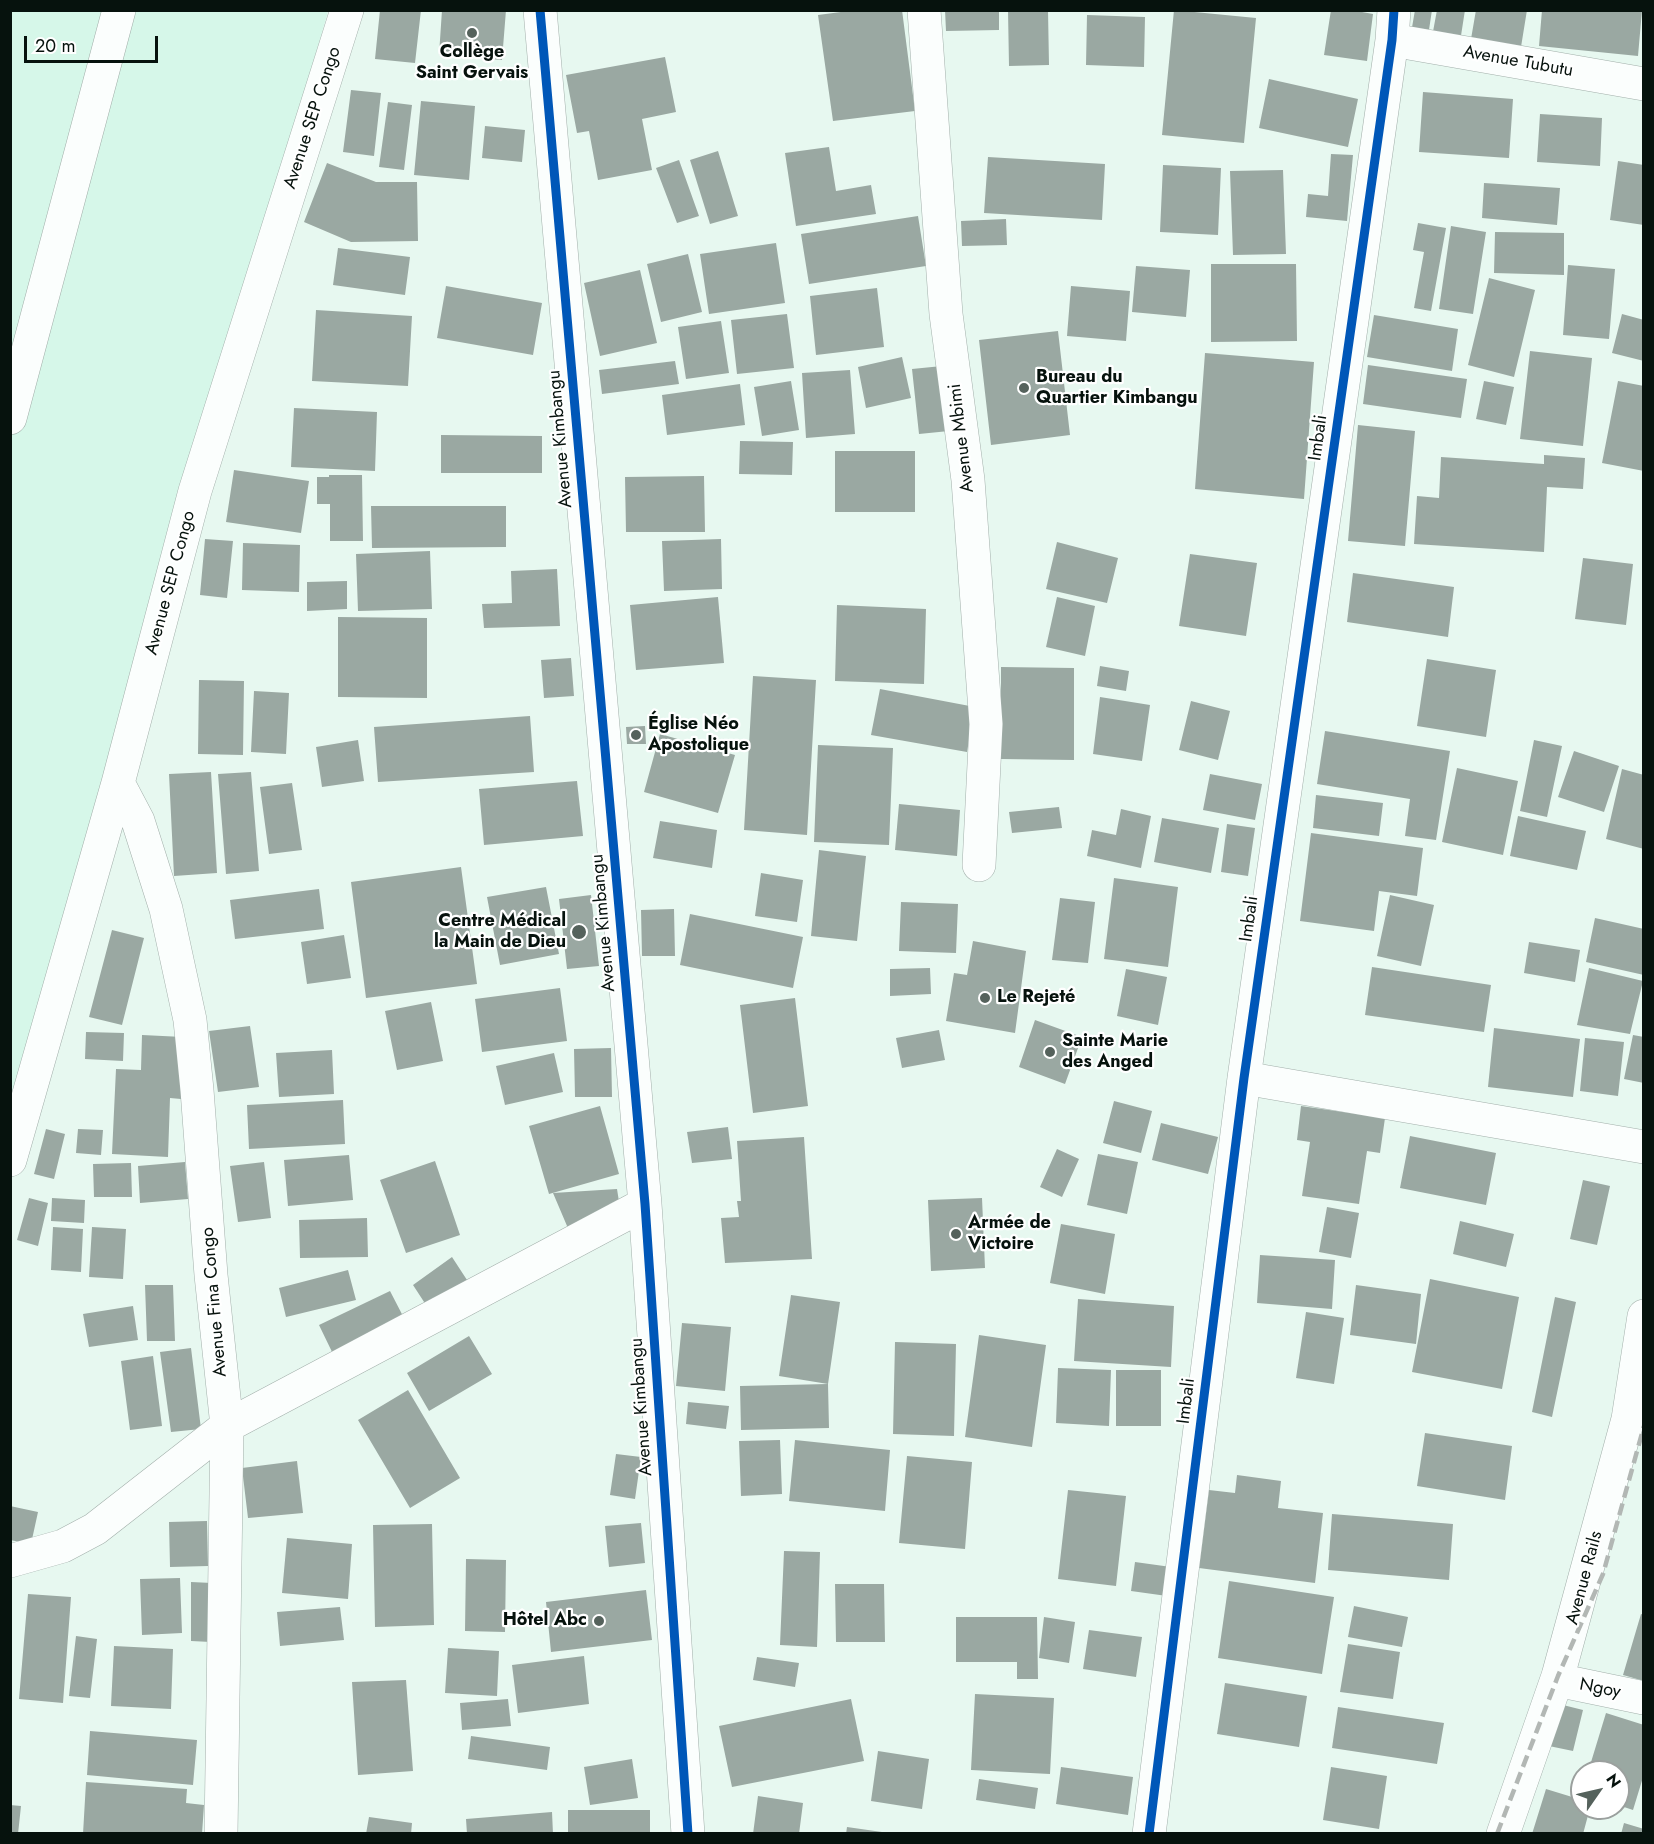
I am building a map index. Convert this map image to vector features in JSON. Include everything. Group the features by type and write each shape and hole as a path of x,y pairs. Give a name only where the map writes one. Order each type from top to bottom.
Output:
{"street":[{"path":"10,418 119,10"},
{"name":"Avenue SEP Congo","path":"10,1160 118,783 195,491 347,10"},
{"name":"Avenue Kimbangu","path":"540,10 645,1204 688,1833"},
{"name":"Avenue Mbimi","path":"924,10 946,314 968,480 986,724 979,865"},
{"name":"Avenue Tubutu","path":"1393,25 1644,84"},
{"name":"Imbali","path":"1149,1833 1244,1078 1393,25"},
{"name":"Avenue Fina Congo","path":"118,783 138,821 162,898 190,1020 197,1090 211,1275 226,1426 221,1833"},
{"path":"1244,1078 1644,1147"},
{"path":"10,1561 63,1546 95,1529 226,1426 645,1204"},
{"name":"Avenue Rails","path":"1503,1833 1557,1680 1636,1421 1644,1316"},
{"name":"Ngoy","path":"1557,1680 1644,1698"}],"shaded area":[{"path":"11,11 328,11 11,1123"}],"building":[{"path":"380,10 421,10 415,63 375,59"},
{"name":"Collège Saint Gervais","path":"442,10 506,10 502,60 439,55"},
{"path":"856,10 902,10 915,111 833,121 818,15"},
{"path":"945,10 999,10 999,30 946,31"},
{"path":"1008,10 1048,10 1049,65 1009,66"},
{"path":"1174,10 1256,18 1244,143 1162,135"},
{"path":"1331,10 1351,10 1373,14 1367,61 1324,55"},
{"path":"1415,10 1432,10 1427,43 1410,39"},
{"path":"1437,10 1465,10 1460,42 1432,37"},
{"path":"1476,10 1527,10 1521,47 1471,39"},
{"path":"1542,10 1642,10 1638,56 1539,46"},
{"path":"1087,15 1145,17 1144,67 1086,65"},
{"path":"665,57 676,112 642,119 652,170 598,180 589,131 577,133 566,75"},
{"path":"1269,79 1358,99 1348,147 1259,128"},
{"path":"351,90 381,93 374,156 343,152"},
{"path":"1423,92 1513,99 1509,158 1419,152"},
{"path":"421,101 475,106 469,180 414,175"},
{"path":"388,102 412,105 404,170 379,167"},
{"path":"1540,114 1602,118 1600,166 1537,162"},
{"path":"485,126 525,130 522,162 482,158"},
{"path":"829,147 836,191 871,185 876,214 796,226 785,153"},
{"path":"718,151 738,216 710,224 690,160"},
{"path":"1331,154 1353,155 1347,221 1306,217 1308,194 1328,196"},
{"path":"988,157 1105,164 1102,220 984,213"},
{"path":"679,160 699,216 677,223 656,168"},
{"path":"1618,161 1644,165 1644,225 1610,220"},
{"path":"327,163 376,182 417,182 418,241 351,242 304,222"},
{"path":"1163,165 1221,168 1218,235 1160,232"},
{"path":"1283,170 1286,254 1233,255 1230,171"},
{"path":"1484,183 1560,188 1557,225 1482,218"},
{"path":"918,216 926,266 809,284 801,234"},
{"path":"1006,219 1007,245 962,246 961,221"},
{"path":"1418,223 1446,228 1431,311 1414,308 1424,252 1413,250"},
{"path":"1451,226 1486,232 1473,314 1439,309"},
{"path":"1495,232 1564,233 1564,275 1494,273"},
{"path":"776,243 785,303 709,314 700,254"},
{"path":"338,248 410,257 405,295 333,285"},
{"path":"688,254 702,312 661,322 647,264"},
{"path":"1211,264 1296,264 1297,341 1211,342"},
{"path":"1568,265 1615,269 1609,339 1563,335"},
{"path":"1136,266 1190,270 1186,317 1132,312"},
{"path":"640,270 657,343 600,356 584,283"},
{"path":"1489,278 1535,290 1514,377 1468,365"},
{"path":"446,286 542,303 533,355 437,338"},
{"path":"1071,286 1130,291 1126,341 1067,336"},
{"path":"877,288 884,347 816,355 810,296"},
{"path":"316,310 412,316 408,386 312,381"},
{"path":"787,314 794,368 737,374 731,320"},
{"path":"1622,314 1644,320 1644,361 1612,353"},
{"path":"1374,315 1458,329 1452,371 1367,357"},
{"path":"721,321 729,373 686,379 678,327"},
{"name":"Bureau du Quartier Kimbangu","path":"1058,331 1070,435 991,445 979,340"},
{"path":"1530,351 1592,358 1583,446 1520,439"},
{"path":"1205,353 1314,362 1304,499 1195,489"},
{"path":"902,357 911,398 866,408 858,367"},
{"path":"675,361 679,384 602,394 599,370"},
{"path":"1368,365 1467,379 1461,418 1363,404"},
{"path":"942,366 949,431 919,434 912,369"},
{"path":"850,370 855,434 806,438 802,373"},
{"path":"791,381 799,430 762,436 754,387"},
{"path":"1484,381 1514,387 1506,425 1476,419"},
{"path":"1618,381 1644,386 1644,471 1602,463"},
{"path":"740,384 745,425 667,435 662,395"},
{"path":"294,408 377,412 375,471 291,467"},
{"path":"1358,425 1415,431 1405,546 1348,541"},
{"path":"441,435 542,436 542,473 441,473"},
{"path":"740,441 793,442 792,475 739,474"},
{"path":"835,451 915,451 915,512 835,512"},
{"path":"1544,455 1585,458 1583,489 1547,487 1544,552 1414,544 1417,496 1439,498 1441,457 1544,464"},
{"path":"234,470 309,481 301,533 226,522"},
{"path":"329,475 362,475 363,541 330,541 330,504 317,504 317,477 329,477"},
{"path":"704,476 705,532 626,532 625,477"},
{"path":"371,506 506,506 506,547 372,548"},
{"path":"205,539 233,541 227,598 200,595"},
{"path":"721,539 722,589 664,591 662,541"},
{"path":"1057,542 1118,558 1107,603 1046,589"},
{"path":"243,543 300,545 299,592 242,590"},
{"path":"430,551 432,609 358,611 356,554"},
{"path":"1190,554 1257,563 1246,636 1179,626"},
{"path":"1583,558 1633,564 1626,625 1575,619"},
{"path":"557,569 560,626 484,628 482,604 512,603 511,571"},
{"path":"1353,573 1454,587 1448,637 1347,622"},
{"path":"347,581 347,609 307,611 307,582"},
{"path":"718,597 724,663 636,670 630,605"},
{"path":"1057,597 1095,606 1085,656 1046,647"},
{"path":"837,605 926,609 924,684 835,681"},
{"path":"338,617 427,618 427,698 338,697"},
{"path":"571,658 574,696 544,698 541,660"},
{"path":"1427,659 1496,670 1486,737 1417,726"},
{"path":"1100,666 1129,671 1126,691 1097,686"},
{"path":"1001,667 1074,668 1074,760 1001,759"},
{"path":"753,676 816,680 807,835 744,830"},
{"path":"199,680 244,681 243,755 198,754"},
{"path":"880,689 975,707 967,752 871,735"},
{"path":"254,691 289,693 286,754 251,752"},
{"path":"1100,697 1150,705 1142,761 1093,754"},
{"path":"1191,701 1230,711 1218,760 1179,750"},
{"path":"530,716 534,772 378,782 374,727"},
{"name":"Église Néo Apostolique","path":"645,726 646,744 627,744 626,727"},
{"path":"1325,731 1450,751 1436,840 1405,836 1410,799 1317,784"},
{"path":"660,734 735,755 718,813 644,792"},
{"path":"358,740 364,781 322,787 316,747"},
{"path":"1534,740 1562,746 1547,817 1520,811"},
{"path":"818,745 893,748 889,845 814,842"},
{"path":"1574,751 1619,766 1604,812 1558,797"},
{"path":"1457,768 1518,781 1503,855 1442,842"},
{"path":"1622,769 1644,775 1644,849 1606,839"},
{"path":"211,772 217,873 174,876 169,774"},
{"path":"251,772 259,871 226,874 218,774"},
{"path":"1210,774 1262,784 1255,820 1203,810"},
{"path":"577,781 583,836 484,845 479,789"},
{"path":"292,783 302,850 269,854 260,787"},
{"path":"1316,795 1383,803 1379,836 1313,828"},
{"path":"899,804 960,810 957,856 895,850"},
{"path":"1059,807 1062,828 1012,833 1009,812"},
{"path":"1121,809 1151,816 1141,868 1087,856 1092,830 1116,835"},
{"path":"1518,816 1586,831 1577,870 1510,856"},
{"path":"1162,818 1219,828 1211,873 1154,862"},
{"path":"660,821 717,830 712,868 653,858"},
{"path":"1227,824 1255,828 1248,876 1221,872"},
{"path":"1311,833 1423,848 1417,896 1379,891 1374,931 1300,921"},
{"path":"819,850 866,856 857,941 811,936"},
{"path":"461,867 477,984 366,998 351,882"},
{"path":"761,873 803,880 797,922 755,916"},
{"path":"1114,878 1178,887 1168,967 1104,959"},
{"path":"546,887 559,954 500,965 487,897"},
{"path":"319,889 324,929 235,939 230,900"},
{"name":"Centre Médical la Main de Dieu","path":"591,895 599,966 567,969 559,899"},
{"path":"1390,895 1434,905 1421,966 1377,956"},
{"path":"1060,898 1095,902 1088,963 1052,960"},
{"path":"901,902 958,904 956,953 899,951"},
{"path":"674,909 675,956 642,956 641,910"},
{"path":"690,914 803,937 793,988 680,965"},
{"path":"1595,918 1644,929 1644,975 1586,962"},
{"path":"112,930 144,938 122,1025 89,1017"},
{"path":"344,935 351,978 307,984 301,942"},
{"name":"Le Rejeté","path":"973,941 1026,951 1015,1033 946,1021 954,973 967,975"},
{"path":"1529,942 1580,950 1575,982 1524,973"},
{"path":"1372,967 1491,985 1484,1032 1365,1015"},
{"path":"930,968 931,994 890,996 890,969"},
{"path":"1589,968 1643,981 1630,1034 1577,1025"},
{"path":"1126,969 1167,977 1158,1025 1117,1016"},
{"path":"560,988 567,1041 482,1052 475,999"},
{"path":"795,998 808,1106 753,1113 740,1005"},
{"path":"431,1002 443,1061 397,1070 385,1011"},
{"name":"Sainte Marie des Anged","path":"1035,1020 1082,1037 1065,1084 1019,1067"},
{"path":"250,1026 259,1087 218,1092 209,1031"},
{"path":"1494,1028 1580,1039 1573,1097 1488,1087"},
{"path":"939,1030 945,1060 902,1068 896,1038"},
{"path":"86,1032 124,1033 123,1061 85,1059"},
{"path":"142,1035 183,1037 181,1099 170,1098 168,1157 112,1154 116,1069 141,1070"},
{"path":"1633,1035 1644,1037 1644,1083 1624,1079"},
{"path":"1585,1038 1624,1042 1618,1096 1580,1091"},
{"path":"611,1048 612,1097 575,1097 574,1049"},
{"path":"332,1050 334,1094 279,1097 276,1053"},
{"path":"554,1053 563,1092 505,1105 496,1066"},
{"path":"343,1100 345,1144 249,1149 247,1105"},
{"path":"1114,1101 1152,1111 1141,1153 1103,1143"},
{"path":"600,1106 619,1174 549,1194 529,1126"},
{"path":"1301,1106 1385,1118 1380,1153 1367,1151 1359,1204 1302,1196 1310,1142 1297,1140"},
{"path":"1161,1123 1218,1137 1208,1174 1152,1160"},
{"path":"728,1127 732,1159 692,1163 687,1132"},
{"path":"46,1129 65,1134 54,1179 34,1174"},
{"path":"78,1129 103,1130 101,1155 76,1153"},
{"path":"1410,1136 1496,1153 1486,1205 1400,1188"},
{"path":"804,1137 812,1259 725,1263 721,1218 739,1217 737,1201 741,1201 737,1141"},
{"path":"1057,1149 1079,1159 1062,1197 1040,1187"},
{"path":"1098,1154 1138,1162 1127,1214 1087,1205"},
{"path":"349,1155 353,1200 288,1206 284,1160"},
{"path":"435,1161 460,1235 406,1253 380,1180"},
{"path":"185,1162 188,1199 140,1203 138,1166"},
{"path":"264,1162 271,1218 238,1222 230,1166"},
{"path":"131,1163 132,1197 94,1197 93,1164"},
{"path":"1583,1180 1610,1186 1597,1245 1570,1239"},
{"path":"617,1189 620,1208 573,1240 553,1193"},
{"path":"29,1198 48,1203 38,1246 17,1240"},
{"path":"52,1198 85,1200 84,1223 51,1221"},
{"name":"Armée de Victoire","path":"982,1198 985,1268 931,1271 928,1200"},
{"path":"1327,1207 1359,1213 1351,1258 1319,1252"},
{"path":"367,1218 368,1257 300,1258 299,1220"},
{"path":"1460,1221 1514,1234 1506,1267 1453,1254"},
{"path":"1061,1224 1115,1234 1105,1294 1050,1283"},
{"path":"53,1227 83,1229 81,1272 51,1270"},
{"path":"92,1227 126,1229 123,1279 89,1277"},
{"path":"1260,1255 1335,1260 1332,1309 1257,1303"},
{"path":"452,1257 467,1280 428,1308 413,1285"},
{"path":"348,1270 356,1300 286,1317 279,1288"},
{"path":"1430,1279 1519,1297 1502,1389 1412,1372"},
{"path":"145,1285 173,1285 175,1341 147,1341"},
{"path":"1356,1285 1421,1294 1416,1344 1350,1335"},
{"path":"390,1291 405,1320 334,1356 319,1325"},
{"path":"791,1295 840,1302 828,1384 779,1376"},
{"path":"1555,1297 1576,1302 1552,1417 1532,1412"},
{"path":"1078,1299 1174,1306 1171,1367 1074,1361"},
{"path":"133,1306 138,1340 89,1347 83,1314"},
{"path":"1306,1312 1344,1318 1334,1384 1296,1378"},
{"path":"682,1323 731,1327 725,1391 676,1386"},
{"path":"979,1335 1046,1345 1032,1447 965,1437"},
{"path":"469,1336 492,1374 429,1411 407,1373"},
{"path":"895,1342 956,1344 954,1436 893,1434"},
{"path":"191,1348 201,1429 171,1432 160,1352"},
{"path":"153,1356 162,1426 130,1430 121,1361"},
{"path":"1058,1368 1111,1370 1109,1426 1056,1423"},
{"path":"1116,1370 1161,1370 1161,1426 1116,1426"},
{"path":"828,1384 829,1428 741,1430 740,1386"},
{"path":"408,1390 460,1478 410,1508 358,1420"},
{"path":"688,1402 729,1406 726,1429 686,1424"},
{"path":"1425,1433 1512,1446 1505,1500 1417,1486"},
{"path":"780,1440 782,1494 741,1496 739,1441"},
{"path":"795,1440 890,1450 885,1511 789,1501"},
{"path":"616,1454 641,1457 635,1499 610,1495"},
{"path":"907,1456 972,1462 965,1549 899,1543"},
{"path":"297,1461 303,1513 248,1518 242,1468"},
{"path":"1237,1475 1281,1481 1278,1508 1323,1513 1315,1583 1199,1568 1209,1490 1235,1493"},
{"path":"1068,1490 1126,1496 1116,1586 1058,1579"},
{"path":"10,1506 38,1512 31,1544 10,1540"},
{"path":"1332,1514 1453,1524 1449,1580 1328,1570"},
{"path":"207,1521 208,1566 170,1567 169,1522"},
{"path":"641,1523 645,1563 609,1567 605,1526"},
{"path":"432,1524 434,1625 375,1627 373,1525"},
{"path":"287,1538 352,1544 348,1599 282,1593"},
{"path":"784,1551 820,1552 817,1647 780,1645"},
{"path":"466,1559 506,1560 505,1632 465,1631"},
{"path":"1135,1562 1171,1567 1167,1596 1131,1591"},
{"path":"180,1578 182,1633 142,1635 140,1579"},
{"path":"1229,1581 1334,1597 1322,1674 1218,1658"},
{"path":"191,1582 212,1583 211,1642 191,1641"},
{"path":"835,1584 884,1584 885,1642 836,1642"},
{"name":"Hôtel Abc","path":"646,1590 652,1640 551,1652 546,1602"},
{"path":"28,1594 71,1597 63,1703 19,1699"},
{"path":"1354,1606 1408,1617 1402,1647 1348,1637"},
{"path":"340,1607 344,1640 280,1646 277,1612"},
{"path":"1641,1614 1644,1615 1644,1681 1623,1675"},
{"path":"956,1617 1037,1617 1038,1679 1017,1679 1017,1662 956,1662"},
{"path":"1044,1617 1075,1622 1069,1663 1039,1658"},
{"path":"1089,1630 1142,1637 1136,1677 1083,1669"},
{"path":"76,1636 97,1639 90,1698 69,1696"},
{"path":"1348,1644 1400,1652 1393,1699 1340,1692"},
{"path":"114,1646 173,1649 171,1709 111,1706"},
{"path":"448,1648 499,1651 497,1696 445,1693"},
{"path":"584,1656 589,1704 518,1713 512,1665"},
{"path":"757,1657 799,1663 795,1687 753,1680"},
{"path":"406,1680 413,1771 358,1775 352,1682"},
{"path":"1225,1683 1307,1696 1299,1747 1217,1734"},
{"path":"975,1694 1054,1698 1050,1774 971,1770"},
{"path":"508,1699 511,1726 462,1730 460,1703"},
{"path":"851,1699 864,1761 732,1787 719,1726"},
{"path":"1559,1704 1583,1710 1573,1751 1549,1746"},
{"path":"1338,1707 1444,1723 1437,1764 1332,1748"},
{"path":"1606,1713 1644,1725 1644,1774 1633,1810 1630,1809 1630,1760 1592,1760"},
{"path":"90,1731 197,1740 193,1785 87,1775"},
{"path":"471,1736 550,1747 547,1770 468,1759"},
{"path":"878,1751 929,1759 922,1809 871,1801"},
{"path":"632,1759 638,1798 590,1805 584,1767"},
{"path":"1061,1767 1133,1777 1128,1815 1056,1804"},
{"path":"1331,1767 1387,1776 1379,1829 1323,1820"},
{"path":"979,1779 1038,1788 1035,1809 976,1800"},
{"path":"86,1782 187,1789 186,1803 204,1805 202,1834 83,1834"},
{"path":"1546,1789 1570,1796 1570,1820 1587,1820 1583,1834 1532,1834"},
{"path":"758,1796 803,1803 799,1834 753,1834"},
{"path":"10,1805 21,1806 18,1834 10,1834"},
{"path":"568,1810 650,1810 650,1834 568,1834"},
{"path":"552,1812 553,1834 467,1834 466,1819"},
{"path":"369,1817 412,1823 411,1834 366,1834"},
{"path":"1624,1823 1644,1829 1644,1834 1621,1834"},
{"path":"847,1827 882,1832 881,1834 846,1834"}],"railway":[{"path":"1497,1834 1558,1676 1603,1574 1644,1426"}],"cycle path":[{"path":"540,10 645,1204 688,1834"},
{"path":"1149,1834 1244,1078 1392,40 1394,10"}],"place":[{"name":"Collège Saint Gervais","path":"472,33"},
{"name":"Bureau du Quartier Kimbangu","path":"1024,388"},
{"name":"Église Néo Apostolique","path":"636,735"},
{"name":"Centre Médical la Main de Dieu","path":"579,932"},
{"name":"Le Rejeté","path":"985,998"},
{"name":"Sainte Marie des Anged","path":"1050,1052"},
{"name":"Armée de Victoire","path":"956,1234"},
{"name":"Hôtel Abc","path":"599,1621"}]}
